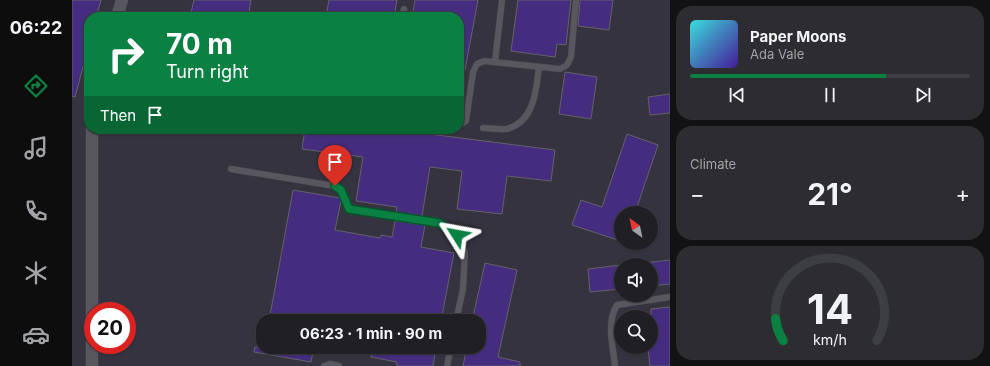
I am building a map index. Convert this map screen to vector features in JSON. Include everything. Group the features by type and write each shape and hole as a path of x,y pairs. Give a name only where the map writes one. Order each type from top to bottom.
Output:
{"street":[{"path":"118,12 122,0"},
{"path":"92,134 92,366"}],"lane":[{"path":"495,62 502,0"},
{"path":"464,122 466,121 473,72 478,64 484,61 560,69 567,65 571,57 576,0"},
{"path":"483,128 507,129 520,122 534,104 538,67"},
{"path":"231,169 335,186 341,190 349,209 439,223 457,235 466,252 463,289 458,314"},
{"path":"615,366 611,313 617,304 670,297"},
{"path":"447,366 450,354"},
{"path":"324,366 330,364 339,366"}],"shaded area":[{"path":"72,0 670,0 670,366 72,366"}],"building":[{"path":"72,0 101,0 97,12 84,12 84,63 75,97 72,96"},
{"path":"194,0 251,0 249,12 191,12"},
{"path":"329,0 397,0 395,12 327,12"},
{"path":"415,0 478,0 464,75 464,12 413,12"},
{"path":"518,0 571,0 566,45 557,44 555,57 511,51"},
{"path":"580,0 613,0 609,30 578,26"},
{"path":"565,72 597,77 591,119 559,114"},
{"path":"670,94 670,113 650,115 648,97"},
{"path":"304,134 429,134 555,150 551,181 507,176 502,214 457,209 462,171 430,167 422,216 396,212 397,207 356,201 363,157 302,149"},
{"path":"627,134 658,145 637,206 614,206 614,239 572,225 581,200 602,207"},
{"path":"293,190 340,198 341,201 335,230 380,238 381,235 392,237 395,221 425,225 421,247 454,253 442,314 270,314"},
{"path":"670,260 670,284 658,285 658,261"},
{"path":"485,263 517,270 498,357 520,362 520,366 463,366 466,354 486,354 486,314 474,314"},
{"path":"614,266 614,290 590,292 588,269"},
{"path":"670,307 670,366 650,366 649,354 658,354 658,310 651,309"},
{"path":"265,354 313,354 311,362"},
{"path":"371,354 435,354 433,366 397,366 397,362 371,357"}],"route":[{"path":"335,186 341,190 349,209 439,223 457,235"}]}
